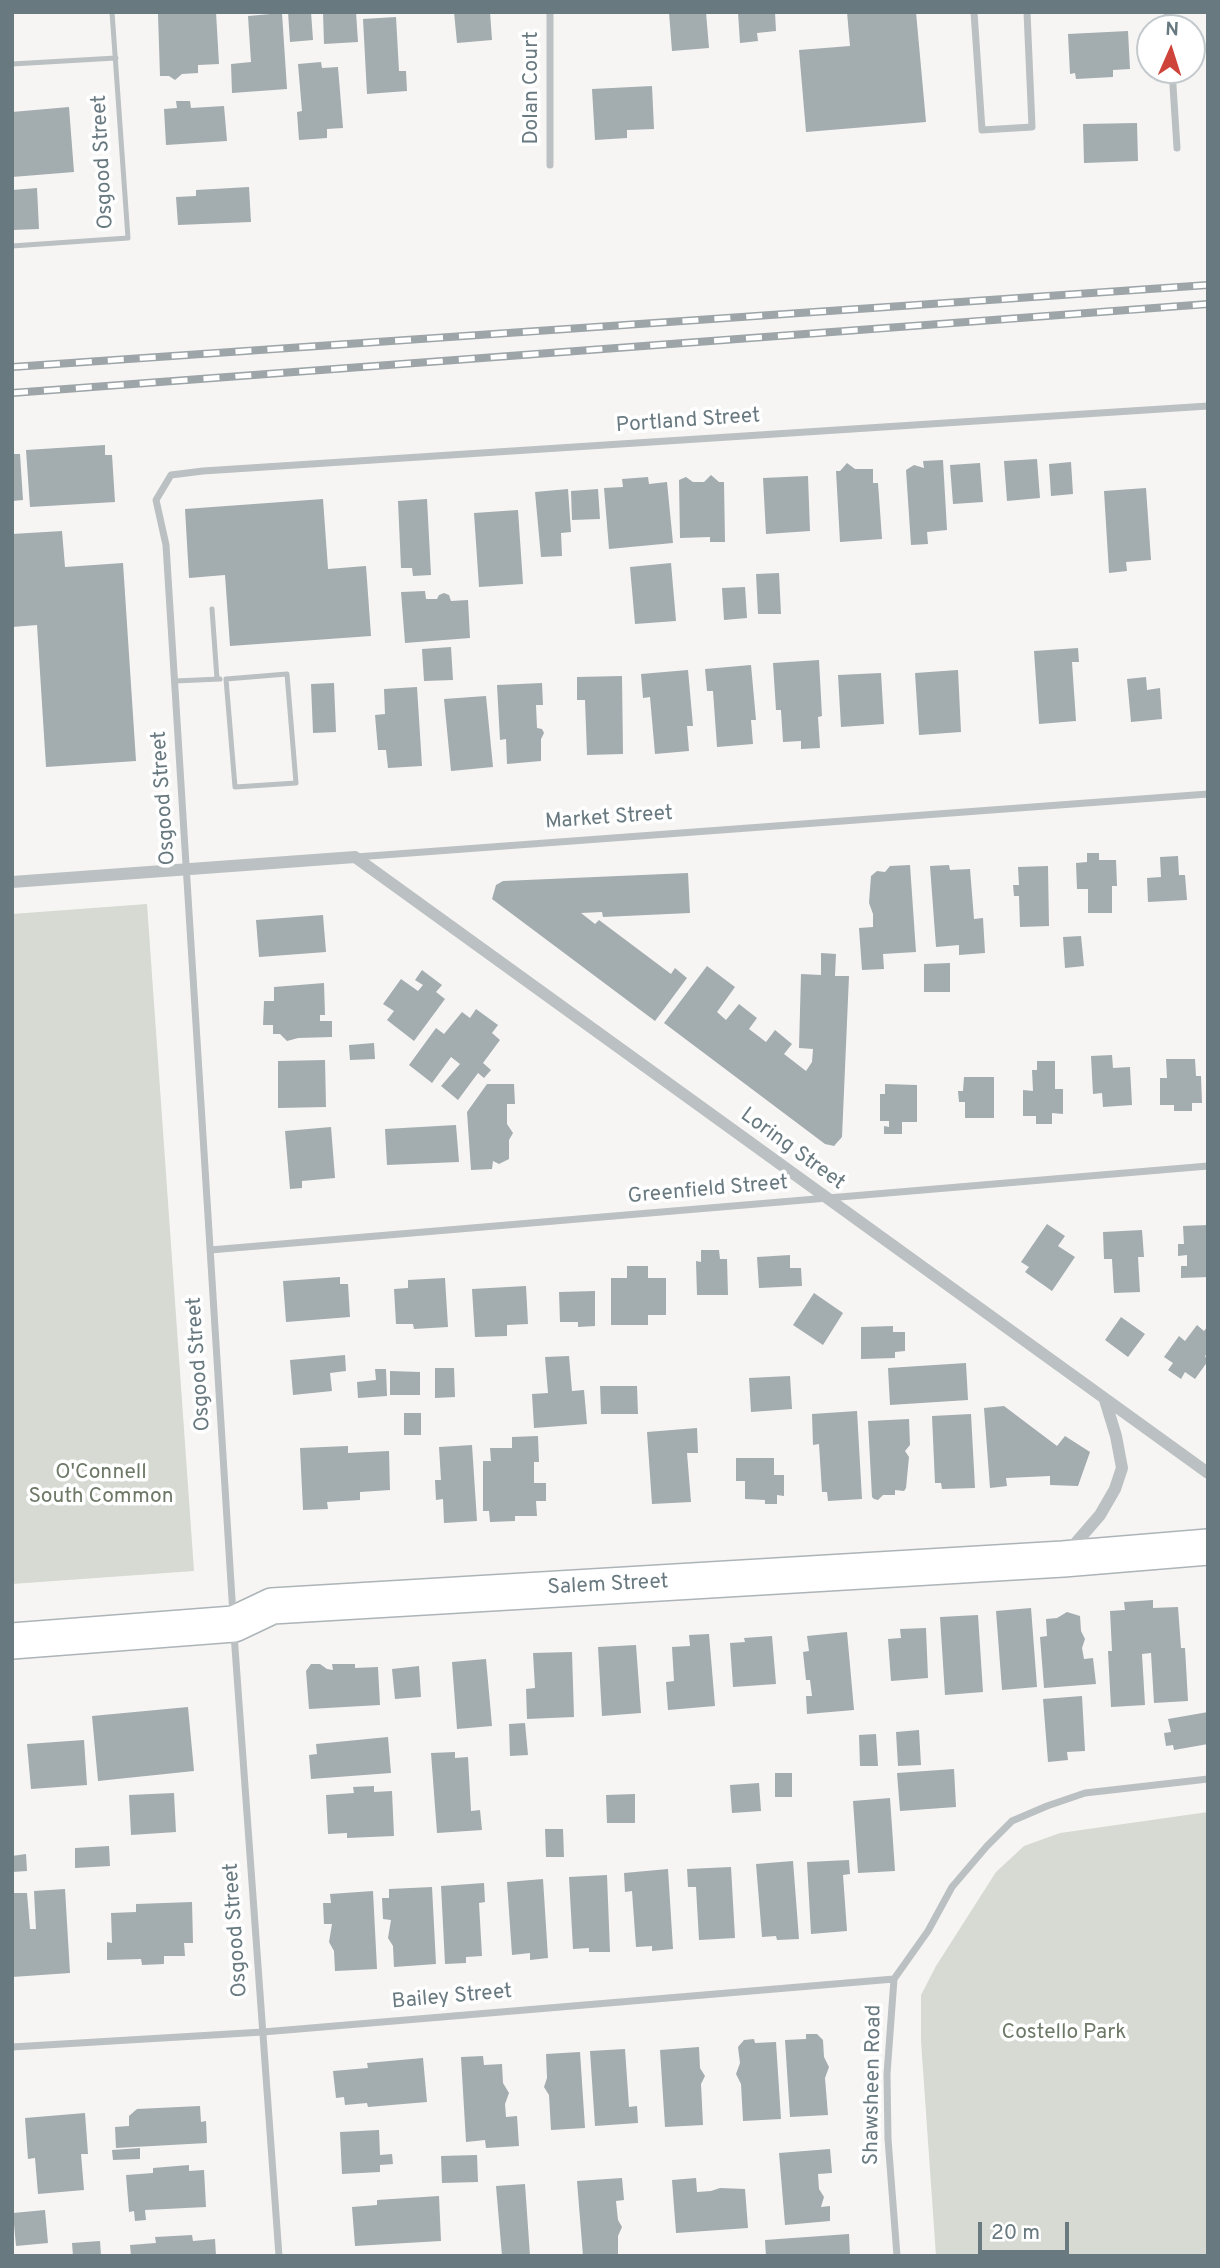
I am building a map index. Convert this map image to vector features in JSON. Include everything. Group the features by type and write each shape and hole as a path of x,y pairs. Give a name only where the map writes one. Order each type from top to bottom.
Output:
{"main road":[{"name":"Salem Street","path":"12,1641 234,1624 272,1606 1063,1559 1208,1547"}],"street":[{"name":"Dolan Court","path":"550,12 550,164"},
{"path":"974,12 982,130 1032,127 1027,12"},
{"path":"1173,84 1177,148"},
{"name":"Portland Street","path":"171,475 1208,406"},
{"name":"Osgood Street","path":"171,475 156,500 166,545 234,1624 279,2256"},
{"name":"Market Street","path":"12,882 1208,794"},
{"name":"Loring Street","path":"355,857 1208,1473"},
{"name":"Greenfield Street","path":"210,1250 1208,1166"},
{"path":"1063,1559 1100,1515 1115,1489 1122,1468 1105,1401"},
{"name":"Shawsheen Road","path":"897,2256 888,2113 888,2062 894,1979 928,1931 952,1887 1012,1821 1085,1793 1208,1779"},
{"name":"Bailey Street","path":"12,2047 263,2032 894,1979"}],"lane":[{"name":"Osgood Street","path":"12,246 128,238 112,12"},
{"path":"12,64 116,58"},
{"path":"212,609 218,679"},
{"path":"175,681 287,674 296,783 235,788 226,679"}],"green space":[{"name":"O'Connell South Common","path":"147,904 194,1571 12,1584 12,914"},
{"name":"Costello Park","path":"1208,1812 1208,2256 936,2256 921,2041 921,1995 936,1966 996,1872 1024,1846 1060,1833"}],"building":[{"path":"216,12 219,64 198,65 198,73 182,74 175,80 169,76 160,76 158,14"},
{"path":"288,12 311,12 313,40 290,42"},
{"path":"323,12 356,12 358,42 324,44"},
{"path":"454,12 490,12 492,40 457,43"},
{"path":"669,12 706,12 709,48 672,51"},
{"path":"738,12 775,12 776,31 757,33 758,41 740,43"},
{"path":"847,12 916,12 926,122 806,132 799,50 850,46"},
{"path":"282,13 287,89 232,93 231,64 251,62 248,16"},
{"path":"396,17 399,71 406,71 407,91 367,94 363,19"},
{"path":"1128,31 1130,69 1113,70 1113,77 1076,79 1075,73 1070,74 1068,34"},
{"path":"321,62 322,68 338,67 343,128 327,129 327,138 299,140 297,112 302,111 298,64"},
{"path":"652,86 654,129 627,130 627,138 595,140 592,89"},
{"path":"176,101 190,101 191,108 224,106 227,141 166,145 164,109 177,108"},
{"path":"69,107 74,172 12,177 12,112"},
{"path":"1137,123 1138,161 1084,163 1083,124"},
{"path":"249,187 251,222 178,225 176,197 196,196 196,190"},
{"path":"37,188 39,229 12,230 12,190"},
{"path":"105,445 105,455 112,455 115,502 30,507 26,450"},
{"path":"12,454 20,454 23,500 12,501"},
{"path":"1037,459 1040,498 1007,501 1004,461"},
{"path":"943,460 947,530 927,532 928,544 911,545 906,470 914,465 924,468 923,461"},
{"path":"1071,462 1073,494 1051,496 1049,464"},
{"path":"847,463 855,469 873,469 873,483 878,483 882,539 840,542 836,471 840,471"},
{"path":"980,463 983,502 953,504 950,465"},
{"path":"711,475 719,482 724,482 725,542 710,542 710,537 680,538 679,480 686,477 693,482 704,482"},
{"path":"808,476 810,531 766,534 763,478"},
{"path":"648,477 649,484 667,482 673,543 609,549 604,488 623,487 622,479"},
{"path":"1146,488 1151,560 1126,562 1127,571 1109,573 1104,491"},
{"path":"568,489 571,532 561,533 562,556 541,557 535,492"},
{"path":"598,489 600,519 572,520 571,491"},
{"path":"323,499 328,569 366,566 371,636 230,646 225,575 189,578 185,509"},
{"path":"427,499 431,575 413,576 412,568 401,568 398,501"},
{"path":"518,510 523,584 479,587 474,513"},
{"path":"62,531 65,567 123,563 136,761 46,767 37,625 12,627 12,534"},
{"path":"671,563 676,621 635,624 630,567"},
{"path":"779,573 781,614 758,614 756,574"},
{"path":"745,587 747,618 724,620 722,588"},
{"path":"425,591 426,599 437,599 444,593 449,595 451,601 468,600 470,638 405,643 401,592"},
{"path":"451,647 453,680 424,681 422,649"},
{"path":"1078,648 1079,662 1072,662 1076,721 1039,724 1034,651"},
{"path":"819,660 822,716 818,717 820,748 801,749 801,741 783,742 781,710 776,710 773,663"},
{"path":"751,665 756,720 751,720 753,744 717,747 713,691 707,691 705,669"},
{"path":"688,670 693,726 687,726 689,751 655,754 650,697 643,698 641,674"},
{"path":"958,670 961,732 919,735 915,673"},
{"path":"881,673 884,724 841,727 838,675"},
{"path":"622,676 623,754 587,755 585,700 577,700 577,677"},
{"path":"1146,677 1147,690 1160,688 1162,719 1131,722 1127,679"},
{"path":"334,683 336,732 313,733 311,684"},
{"path":"542,683 543,705 536,705 537,728 544,733 541,739 541,761 507,764 506,739 500,740 497,685"},
{"path":"417,687 422,766 388,768 386,750 378,750 375,715 385,714 384,689"},
{"path":"486,696 493,767 451,771 444,699"},
{"path":"1087,853 1099,853 1099,860 1116,860 1117,886 1112,886 1112,913 1088,913 1088,889 1077,889 1076,863 1087,862"},
{"path":"1178,856 1179,875 1185,875 1187,900 1148,902 1147,878 1161,877 1160,857"},
{"path":"910,865 916,952 883,954 884,969 862,970 859,928 873,927 873,914 869,903 871,876 877,871 885,872 890,866"},
{"path":"949,865 950,870 970,869 974,919 983,918 985,953 959,955 959,945 936,947 930,866"},
{"path":"1048,866 1049,926 1020,927 1019,896 1014,896 1013,885 1019,885 1018,867"},
{"path":"688,873 690,913 603,917 602,912 581,913 595,924 599,920 671,974 675,968 687,978 655,1021 492,899 496,885 503,881"},
{"path":"323,915 326,952 259,957 256,920"},
{"path":"1081,936 1084,966 1065,968 1063,937"},
{"path":"821,953 836,954 835,976 849,976 842,1137 834,1146 825,1144 664,1023 707,966 735,987 717,1012 726,1020 739,1004 757,1018 749,1029 766,1042 775,1030 792,1044 784,1054 806,1071 812,1062 813,1049 799,1048 801,974 821,975"},
{"path":"950,963 950,992 924,992 924,964"},
{"path":"422,970 442,985 436,992 445,999 414,1041 387,1020 394,1011 383,1004 401,979 418,991 423,985 415,980"},
{"path":"324,983 325,1015 320,1015 320,1021 332,1021 332,1037 287,1041 280,1034 273,1034 273,1025 263,1025 264,1001 274,1001 274,987"},
{"path":"476,1009 498,1025 492,1033 500,1040 483,1063 491,1070 484,1078 478,1073 458,1100 441,1086 460,1064 451,1057 432,1083 409,1065 436,1028 444,1034 462,1012 470,1018"},
{"path":"374,1043 375,1059 350,1060 349,1045"},
{"path":"1112,1055 1113,1068 1130,1067 1132,1105 1103,1107 1102,1093 1093,1094 1091,1056"},
{"path":"1166,1059 1195,1059 1196,1076 1201,1076 1202,1103 1192,1103 1192,1111 1174,1111 1174,1105 1160,1105 1160,1078 1167,1078"},
{"path":"325,1060 326,1107 278,1108 278,1061"},
{"path":"1037,1061 1055,1061 1055,1089 1063,1089 1063,1114 1052,1113 1052,1124 1036,1124 1036,1116 1023,1116 1023,1090 1033,1091 1032,1070 1037,1070"},
{"path":"964,1077 994,1077 994,1118 965,1118 965,1102 959,1102 958,1091 963,1091"},
{"path":"487,1084 514,1084 515,1104 507,1104 507,1124 513,1133 509,1140 509,1159 499,1164 493,1161 492,1169 471,1170 467,1112"},
{"path":"885,1084 917,1085 917,1122 902,1122 902,1134 884,1134 884,1126 889,1127 889,1121 880,1121 880,1094 885,1094"},
{"path":"456,1125 459,1162 387,1165 385,1129"},
{"path":"331,1127 335,1178 302,1181 302,1188 290,1189 285,1131"},
{"path":"1047,1224 1065,1236 1058,1246 1075,1257 1052,1291 1025,1272 1029,1267 1021,1262"},
{"path":"1208,1225 1208,1277 1181,1278 1181,1266 1187,1266 1187,1255 1178,1256 1178,1244 1184,1244 1183,1226"},
{"path":"1142,1230 1144,1257 1138,1257 1140,1292 1114,1293 1112,1259 1104,1259 1103,1232"},
{"path":"701,1250 719,1250 720,1259 727,1259 728,1295 697,1295 696,1261 701,1262"},
{"path":"790,1255 790,1268 801,1268 802,1286 759,1288 757,1257"},
{"path":"627,1266 648,1266 648,1278 666,1278 666,1315 648,1315 648,1325 611,1325 611,1278 627,1278"},
{"path":"340,1277 340,1284 348,1284 350,1317 286,1322 283,1281"},
{"path":"445,1278 448,1327 414,1329 413,1324 396,1324 394,1289 408,1288 408,1280"},
{"path":"526,1286 528,1324 507,1325 507,1336 475,1337 472,1289"},
{"path":"595,1291 595,1326 578,1327 578,1322 560,1322 559,1292"},
{"path":"814,1293 843,1313 823,1345 793,1325"},
{"path":"1121,1317 1145,1334 1128,1357 1105,1340"},
{"path":"1197,1325 1204,1331 1208,1326 1208,1353 1205,1356 1208,1361 1195,1379 1185,1372 1181,1379 1168,1370 1173,1363 1164,1357 1179,1336 1185,1341"},
{"path":"893,1326 893,1332 905,1332 905,1351 895,1352 895,1358 861,1359 861,1327"},
{"path":"345,1355 346,1371 330,1373 332,1391 293,1395 290,1360"},
{"path":"569,1356 572,1391 584,1390 587,1424 534,1428 532,1394 548,1393 545,1357"},
{"path":"966,1363 968,1400 890,1405 888,1368"},
{"path":"435,1368 454,1368 455,1397 435,1398"},
{"path":"375,1369 386,1369 387,1396 358,1398 357,1382 376,1380"},
{"path":"390,1371 420,1372 420,1395 390,1395"},
{"path":"790,1376 792,1409 751,1412 749,1378"},
{"path":"600,1386 637,1386 638,1414 601,1414"},
{"path":"1004,1406 1057,1446 1065,1436 1090,1452 1078,1486 1050,1485 1050,1476 1006,1478 1007,1486 990,1488 984,1408"},
{"path":"857,1411 862,1499 828,1501 827,1492 822,1492 819,1444 813,1445 812,1414"},
{"path":"404,1413 421,1413 421,1435 404,1435"},
{"path":"971,1414 975,1488 942,1489 941,1483 935,1483 932,1416"},
{"path":"909,1419 910,1445 905,1451 909,1457 906,1488 904,1491 895,1490 895,1495 883,1495 878,1500 874,1499 868,1421"},
{"path":"697,1428 698,1453 687,1453 691,1502 652,1504 647,1432"},
{"path":"538,1436 539,1462 534,1462 534,1483 546,1483 546,1501 536,1501 537,1516 515,1516 515,1521 490,1522 489,1511 483,1511 483,1461 491,1461 490,1448 512,1448 512,1437"},
{"path":"472,1445 477,1521 444,1523 443,1499 436,1500 435,1480 441,1480 439,1447"},
{"path":"348,1446 348,1453 389,1451 390,1490 360,1492 360,1500 327,1502 328,1509 303,1510 300,1448"},
{"path":"736,1458 774,1458 774,1475 784,1475 784,1496 777,1495 777,1504 745,1499 745,1481 736,1481"},
{"path":"1153,1600 1153,1608 1178,1607 1181,1648 1185,1648 1188,1701 1154,1703 1151,1653 1142,1654 1145,1705 1111,1707 1108,1651 1112,1651 1110,1611 1125,1610 1124,1602"},
{"path":"1031,1608 1037,1687 1002,1690 996,1611"},
{"path":"1067,1612 1080,1616 1081,1631 1085,1639 1082,1648 1084,1659 1093,1658 1096,1684 1044,1688 1040,1637 1047,1636 1046,1619 1057,1618"},
{"path":"978,1615 983,1692 945,1695 940,1617"},
{"path":"926,1628 928,1678 891,1681 888,1639 901,1638 900,1629"},
{"path":"847,1632 854,1710 807,1714 806,1696 812,1696 810,1680 806,1680 803,1652 809,1651 807,1636"},
{"path":"709,1634 715,1706 668,1710 666,1682 674,1681 672,1647 690,1646 689,1635"},
{"path":"772,1636 776,1684 733,1687 730,1643 745,1642 744,1638"},
{"path":"636,1645 641,1713 602,1716 598,1647"},
{"path":"572,1652 574,1717 527,1719 526,1689 535,1688 533,1653"},
{"path":"486,1659 492,1726 457,1729 452,1662"},
{"path":"311,1664 320,1664 333,1670 332,1664 355,1664 355,1668 378,1667 380,1705 309,1709 306,1671"},
{"path":"419,1666 421,1697 395,1699 392,1669"},
{"path":"1082,1696 1085,1751 1067,1752 1068,1760 1048,1762 1043,1699"},
{"path":"188,1707 194,1771 98,1781 92,1716"},
{"path":"1208,1712 1208,1744 1174,1750 1173,1745 1166,1746 1164,1733 1171,1732 1168,1719"},
{"path":"525,1723 528,1755 510,1756 509,1724"},
{"path":"919,1730 921,1765 898,1766 896,1732"},
{"path":"876,1734 878,1766 860,1766 859,1735"},
{"path":"388,1737 391,1773 311,1779 309,1755 317,1754 316,1744"},
{"path":"84,1740 87,1785 31,1789 27,1744"},
{"path":"455,1752 455,1758 468,1757 471,1811 480,1810 482,1830 437,1833 431,1753"},
{"path":"954,1769 956,1807 900,1811 897,1773"},
{"path":"775,1773 792,1773 792,1797 775,1797"},
{"path":"759,1783 761,1811 732,1813 730,1785"},
{"path":"374,1786 374,1792 392,1791 394,1836 347,1838 347,1833 328,1834 326,1795 354,1793 353,1787"},
{"path":"174,1793 176,1832 131,1835 129,1795"},
{"path":"635,1794 635,1823 607,1823 606,1795"},
{"path":"890,1798 895,1871 858,1873 853,1801"},
{"path":"545,1829 563,1829 564,1857 546,1857"},
{"path":"109,1846 110,1866 75,1868 75,1848"},
{"path":"26,1854 27,1871 12,1872 12,1856"},
{"path":"849,1860 850,1874 843,1875 847,1931 811,1934 807,1862"},
{"path":"793,1861 799,1939 777,1940 776,1936 762,1937 756,1864"},
{"path":"731,1867 735,1938 699,1940 696,1887 688,1887 687,1869"},
{"path":"668,1869 673,1949 652,1951 652,1946 636,1947 632,1891 625,1892 624,1873"},
{"path":"607,1875 610,1952 589,1952 589,1948 573,1949 569,1877"},
{"path":"543,1879 548,1958 530,1960 530,1953 512,1955 507,1882"},
{"path":"484,1883 485,1902 479,1903 482,1956 466,1957 466,1963 445,1964 441,1886"},
{"path":"432,1887 436,1964 394,1967 393,1946 388,1938 391,1920 383,1919 382,1898 389,1898 389,1889"},
{"path":"65,1889 70,1973 12,1977 12,1893 27,1893 30,1929 36,1929 34,1891"},
{"path":"373,1891 377,1969 335,1971 334,1951 329,1942 332,1924 324,1924 323,1903 331,1903 330,1894"},
{"path":"192,1902 193,1943 184,1943 185,1956 164,1956 164,1964 142,1965 141,1959 107,1960 107,1942 112,1943 111,1913 136,1912 136,1904"},
{"path":"806,2034 817,2034 823,2040 824,2057 829,2067 825,2078 828,2115 790,2117 785,2040 806,2039"},
{"path":"754,2039 755,2043 776,2042 781,2119 743,2121 741,2084 736,2074 740,2063 738,2047 744,2040"},
{"path":"699,2047 700,2068 705,2076 701,2084 703,2125 665,2127 660,2050"},
{"path":"625,2049 629,2107 637,2106 638,2123 595,2126 590,2051"},
{"path":"580,2052 585,2128 551,2130 549,2095 544,2087 547,2078 546,2054"},
{"path":"483,2056 484,2065 502,2064 503,2083 509,2093 505,2104 506,2117 517,2116 519,2146 486,2148 485,2140 466,2142 461,2057"},
{"path":"423,2058 427,2102 368,2107 367,2103 345,2105 344,2097 336,2098 333,2071 368,2068 367,2063"},
{"path":"200,2106 201,2122 206,2121 207,2143 116,2148 115,2127 129,2126 129,2116 137,2109"},
{"path":"85,2113 88,2154 81,2154 84,2190 38,2194 35,2158 28,2159 25,2118"},
{"path":"379,2130 380,2155 392,2154 393,2164 380,2165 380,2172 342,2174 340,2132"},
{"path":"140,2148 140,2159 113,2160 112,2150"},
{"path":"830,2149 832,2173 818,2174 819,2189 824,2197 821,2207 830,2206 830,2221 785,2225 779,2153"},
{"path":"477,2155 478,2182 442,2183 441,2156"},
{"path":"189,2165 189,2171 204,2170 206,2207 145,2210 146,2220 135,2221 134,2211 129,2212 126,2175 153,2173 153,2168"},
{"path":"622,2178 624,2200 616,2201 618,2220 622,2227 618,2236 618,2256 583,2256 577,2181"},
{"path":"696,2178 697,2192 720,2188 745,2189 748,2228 676,2233 672,2180"},
{"path":"525,2184 530,2256 502,2256 496,2186"},
{"path":"439,2196 441,2241 355,2246 352,2207 377,2205 377,2200"},
{"path":"45,2210 48,2243 16,2246 13,2213"},
{"path":"849,2234 850,2256 766,2256 765,2240"},
{"path":"192,2235 193,2241 215,2239 216,2256 131,2256 130,2245 156,2243 155,2237"},
{"path":"100,2241 101,2256 73,2256 72,2243"}],"railway":[{"path":"12,367 1208,285"},
{"path":"12,393 1208,304"}]}
